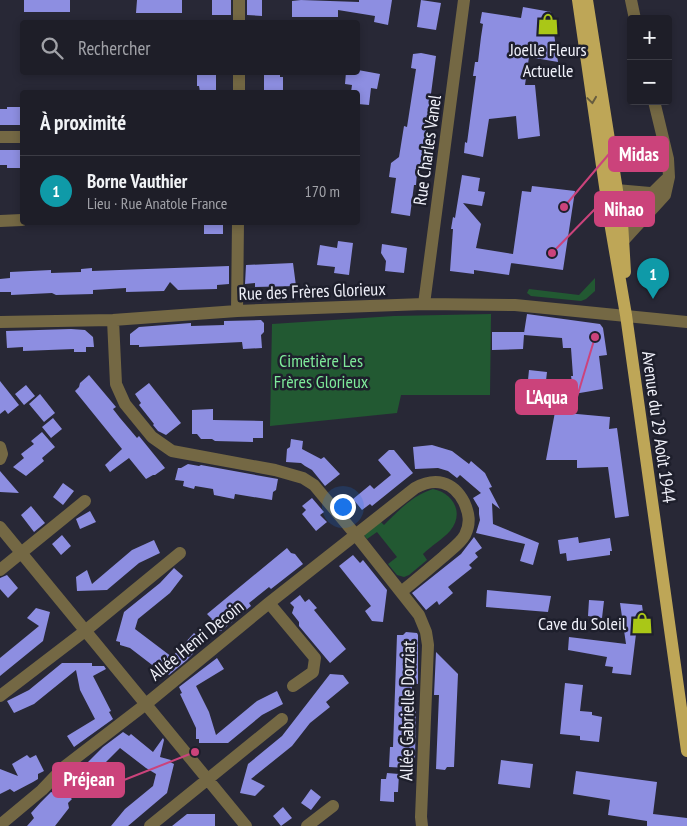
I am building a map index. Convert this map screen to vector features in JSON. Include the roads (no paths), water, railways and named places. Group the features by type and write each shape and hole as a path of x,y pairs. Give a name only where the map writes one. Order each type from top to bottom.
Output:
{"main road":[{"path":"578,0 616,190 616,225 623,241 626,315"},
{"path":"587,0 591,59 616,225 626,315"},
{"name":"Avenue du 29 Août 1944","path":"626,315 687,751"}],"street":[{"path":"239,0 239,20"},
{"name":"Rue Charles Vanel","path":"424,304 464,0"},
{"path":"631,0 634,15"},
{"path":"239,75 239,90"},
{"path":"623,241 665,195 669,177 668,159 655,105"},
{"path":"0,137 20,137"},
{"path":"616,225 631,214 650,193 669,177"},
{"path":"616,190 650,193"},
{"path":"0,222 20,220"},
{"path":"237,311 238,225"},
{"name":"Rue des Frères Glorieux","path":"0,322 113,320 237,311 424,304 515,305 687,322"},
{"name":"Allée Gabrielle Dorziat","path":"113,320 115,375 120,394 125,404 158,442 179,454 275,470 303,478 314,485 355,534 423,622 428,645 422,826"},
{"path":"0,447 2,454 0,459"},
{"name":"Allée Henri Decoin","path":"0,824 42,790 64,767 146,704 355,534 422,485 429,482 446,484 454,488 460,495 468,510 468,527 460,542 401,592"},
{"path":"0,570 85,500"},
{"path":"0,527 246,826"},
{"path":"0,696 86,631 180,553"},
{"name":"Allée Henri Decoin","path":"269,603 315,658 313,672 293,686"},
{"path":"150,826 282,719"},
{"path":"307,826 333,806"}],"place":[{"name":"Joelle Fleurs Actuelle","path":"548,24"},
{"name":"Midas","path":"564,207"},
{"name":"Nihao","path":"552,253"},
{"name":"Borne Vauthier","path":"653,299"},
{"name":"L'Aqua","path":"595,337"},
{"name":"Cave du Soleil","path":"642,623"},
{"name":"Préjean","path":"195,752"}],"park label":[{"name":"Cimetière Les Frères Glorieux","path":"321,370"}]}
